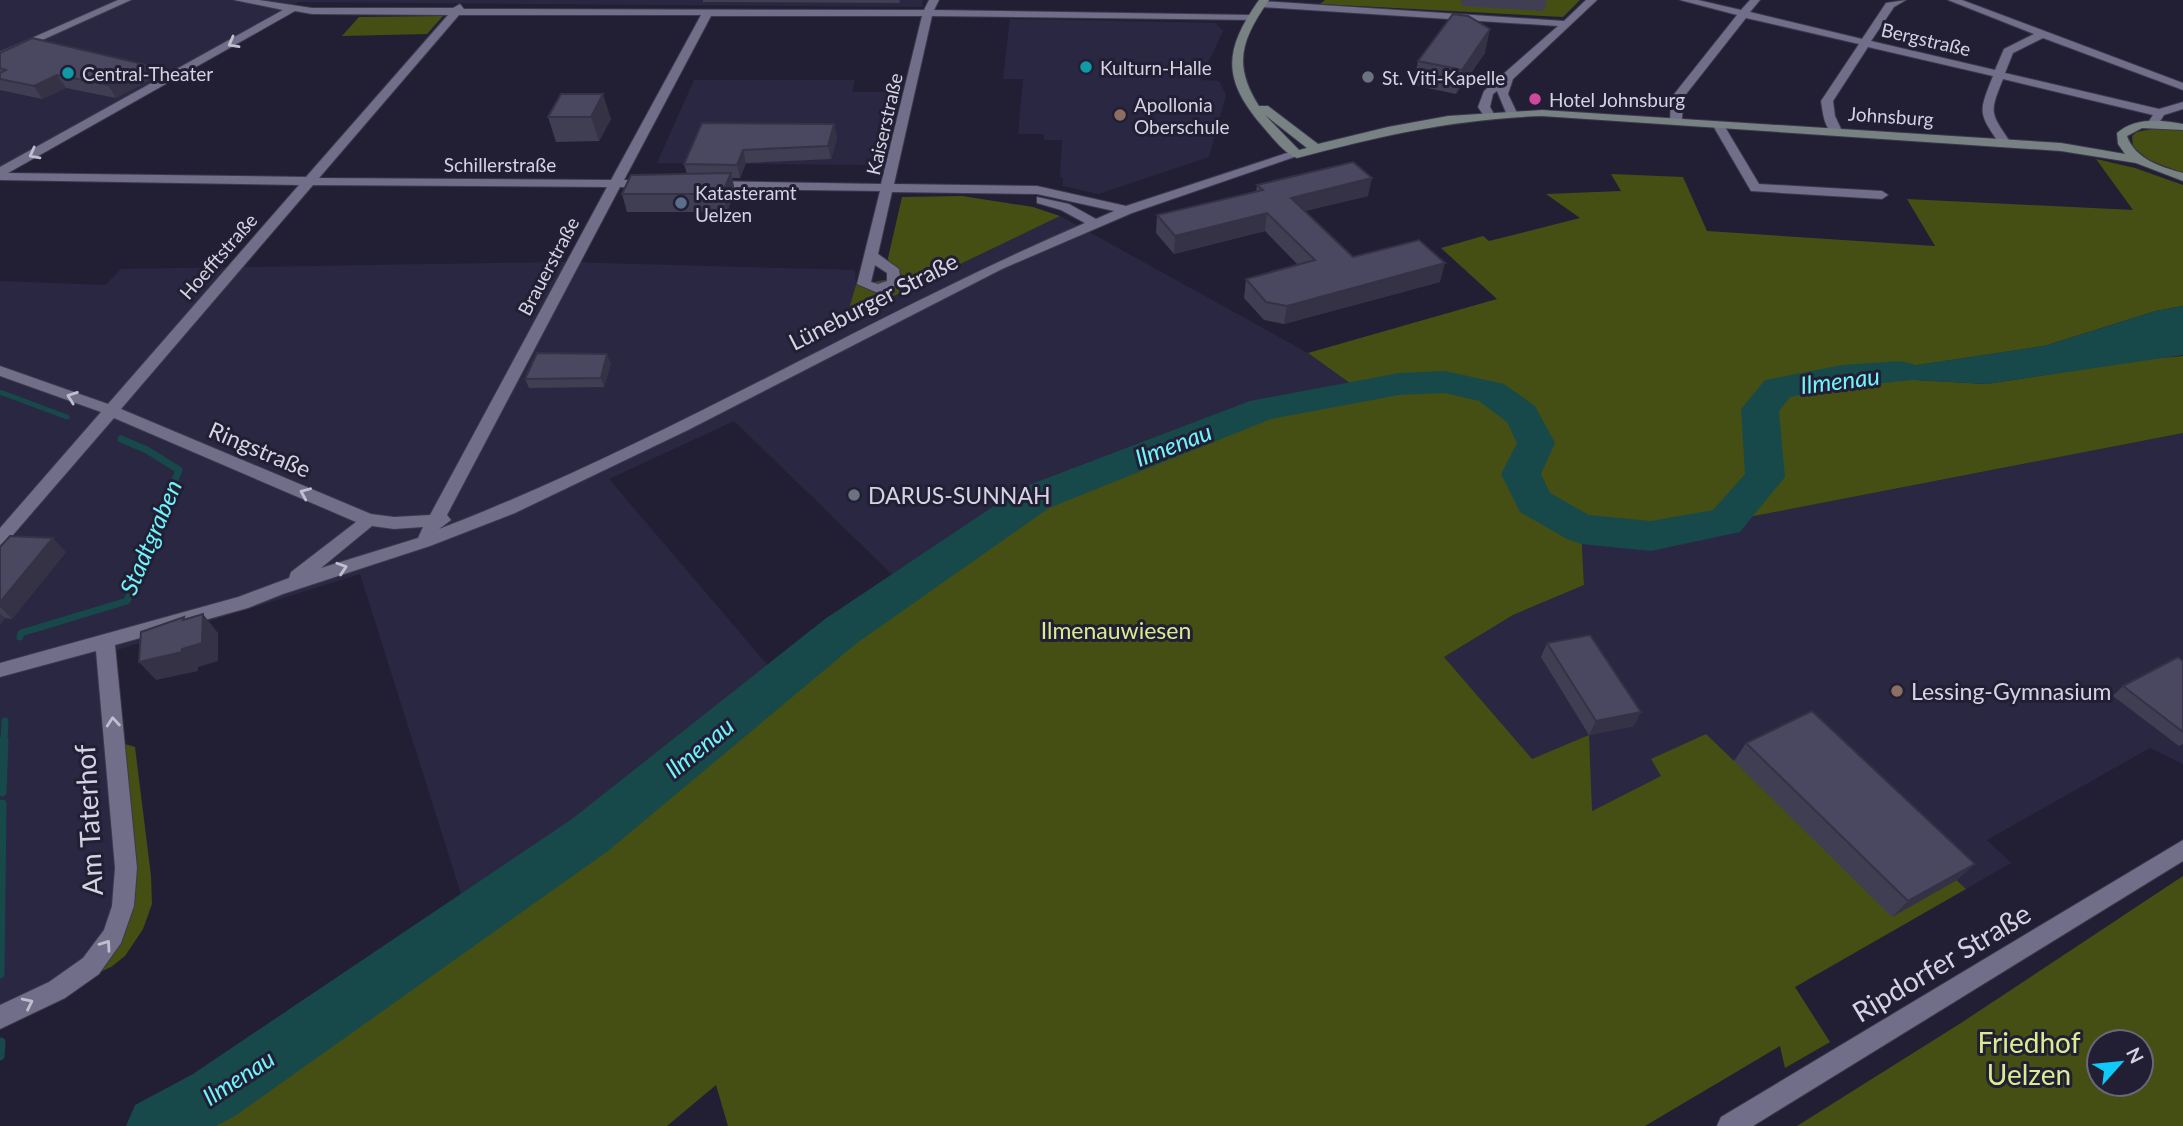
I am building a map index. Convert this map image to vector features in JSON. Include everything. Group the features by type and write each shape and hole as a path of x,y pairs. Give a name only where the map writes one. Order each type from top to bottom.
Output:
{"main road":[{"path":"1263,2 1240,42 1238,53 1243,81 1261,120 1297,154"},
{"path":"1243,81 1274,118 1316,149"},
{"name":"Johnsburg","path":"1511,113 1676,121 2061,147 2140,160"},
{"name":"Lüneburger Straße","path":"1297,154 1398,127 1511,113"},
{"path":"2183,127 2157,118 2127,129 2121,135 2122,144 2140,160 2183,177"},
{"name":"Johnsburg","path":"2061,147 2122,144"}],"street":[{"path":"0,56 126,0"},
{"path":"239,0 292,9 1189,15 1252,18"},
{"name":"Hoefftstraße","path":"0,539 467,0"},
{"name":"Kaiserstraße","path":"872,256 933,0"},
{"path":"1488,114 1484,107 1488,93 1508,78 1592,0"},
{"name":"Bergstraße","path":"1685,0 1998,74 2157,118"},
{"path":"1676,121 1677,98 1755,0"},
{"path":"1836,131 1829,116 1827,101 1890,5 1901,0"},
{"path":"1953,0 2183,87"},
{"path":"1263,2 1568,24"},
{"path":"1244,5 1252,18"},
{"path":"0,174 292,9"},
{"name":"Brauerstraße","path":"424,542 708,11"},
{"path":"2005,143 1988,117 1986,108 2008,51 2043,34"},
{"path":"1508,78 1502,94 1511,113"},
{"path":"2157,118 2183,105"},
{"path":"1718,124 1755,188 1882,195"},
{"name":"Lüneburger Straße","path":"0,670 242,603 277,589 424,542 509,509 671,431 997,266 1127,210 1297,154"},
{"name":"Schillerstraße","path":"0,174 54,179 671,184"},
{"path":"698,184 889,186 1054,193 1127,210"},
{"path":"1001,190 1065,207 1096,224"},
{"name":"Ringstraße","path":"0,372 112,411 368,520 394,523 435,522 509,509"},
{"name":"Lüneburger Straße","path":"277,589 313,566 368,520"},
{"name":"Am Taterhof","path":"0,1017 57,990 91,966 113,936 123,906 126,868 106,642"},
{"name":"Ripdorfer Straße","path":"1730,1126 2183,850"}],"shaded area":[{"path":"0,0 923,0 922,7 298,2 0,173"},
{"name":"Apollonia Oberschule","path":"1010,19 1215,23 1223,31 1200,80 1219,81 1226,95 1209,157 1099,194 1063,186 1063,178 1060,177 1062,140 1044,140 1044,134 1018,134 1023,79 1003,79"},
{"path":"694,80 855,80 852,92 896,92 874,165 657,163"},
{"path":"1060,216 1308,353 1362,391 1263,409 1036,498 904,586 734,421 609,479 776,675 590,835 469,919 360,574 98,656 115,872 115,908 86,964 0,1012 0,281 105,285 121,269 563,262 855,270 856,285 847,318"},
{"path":"2183,306 2183,355 1986,384 1842,376 2044,346 2156,311"},
{"name":"Lessing-Gymnasium","path":"2183,433 2183,764 2150,748 1987,840 2011,863 1966,889 1957,880 1734,761 1651,760 1662,776 1591,811 1532,759 1444,657 1513,615 1584,585 1581,529 1651,536"}],"green space":[{"path":"1325,0 1580,0 1563,17 1320,4"},
{"path":"443,16 427,34 342,36 359,17"},
{"path":"2157,128 2183,131 2183,173 2149,160 2133,147 2132,136 2137,132"},
{"name":"Ilmenauwiesen","path":"2096,159 2135,168 2183,185 2183,306 2156,311 2044,346 1846,376 1986,384 2183,356 2183,433 1651,536 1581,529 1584,585 1513,615 1444,657 1532,759 1589,735 1592,811 1661,776 1651,759 1706,734 1734,761 1799,730 1966,889 1795,987 1830,1042 1785,1068 1780,1046 1645,1126 728,1126 716,1085 667,1126 155,1126 220,1090 590,835 841,631 1035,498 1263,409 1361,391 1308,353 1497,299 1441,248 1483,236 1489,241 1580,218 1546,194 1621,191 1611,174 1683,177 1707,231 1935,246 1907,199 2133,210"},
{"path":"962,196 1033,207 1060,216 846,319 856,285 891,279 888,258 902,197"},
{"path":"125,744 135,747 152,904 143,929 125,956 111,967 75,984 121,931"},
{"name":"Friedhof Uelzen","path":"2183,876 2183,1126 1797,1126 1961,1023"}],"building":[{"path":"1453,14 1468,16 1490,29 1462,70 1418,61"},
{"path":"32,38 147,65 108,85 57,75 34,86 0,79 0,73 6,70 0,68 0,53"},
{"path":"561,94 603,94 591,117 548,117"},
{"path":"702,123 834,124 828,146 743,150 737,165 684,164"},
{"path":"1353,162 1372,178 1291,198 1353,257 1419,240 1445,263 1287,306 1266,302 1246,279 1315,260 1267,213 1175,236 1157,215 1263,190 1257,185"},
{"path":"731,173 722,194 622,194 631,175"},
{"path":"537,353 607,354 601,378 525,379"},
{"path":"10,536 53,538 0,602 0,547"},
{"path":"203,614 202,643 182,649 182,652 139,662 141,632 184,617 183,620"},
{"path":"1590,635 1641,712 1596,721 1547,643"},
{"path":"2178,657 2183,661 2183,732 2123,686"},
{"path":"1812,711 1975,864 1908,901 1746,743"}],"waterway":[{"name":"Ilmenau","path":"156,1126 214,1095 590,835 841,631 1035,498 1263,409 1399,384 1445,382 1491,392 1522,415 1536,443 1521,474 1534,502 1581,529 1651,536 1726,522 1765,477 1760,409 1778,388 1842,376 1900,372"},
{"name":"Stadtgraben","path":"0,392 67,417"},
{"name":"Stadtgraben","path":"20,637 21,633 127,601 179,470 147,450 121,439"},
{"name":"Stadtgraben","path":"4,742 5,721"},
{"name":"Stadtgraben","path":"2,792 4,740"},
{"name":"Stadtgraben","path":"0,974 2,804"},
{"name":"Stadtgraben","path":"0,1056 1,1042"}],"place":[{"name":"Kulturn-Halle","path":"1086,67"},
{"name":"Central-Theater","path":"68,73"},
{"name":"St. Viti-Kapelle","path":"1368,77"},
{"name":"Hotel Johnsburg","path":"1535,99"},
{"name":"Apollonia Oberschule","path":"1120,115"},
{"name":"Katasteramt Uelzen","path":"681,203"},
{"name":"DARUS-SUNNAH","path":"854,495"},
{"name":"Lessing-Gymnasium","path":"1897,691"}]}
